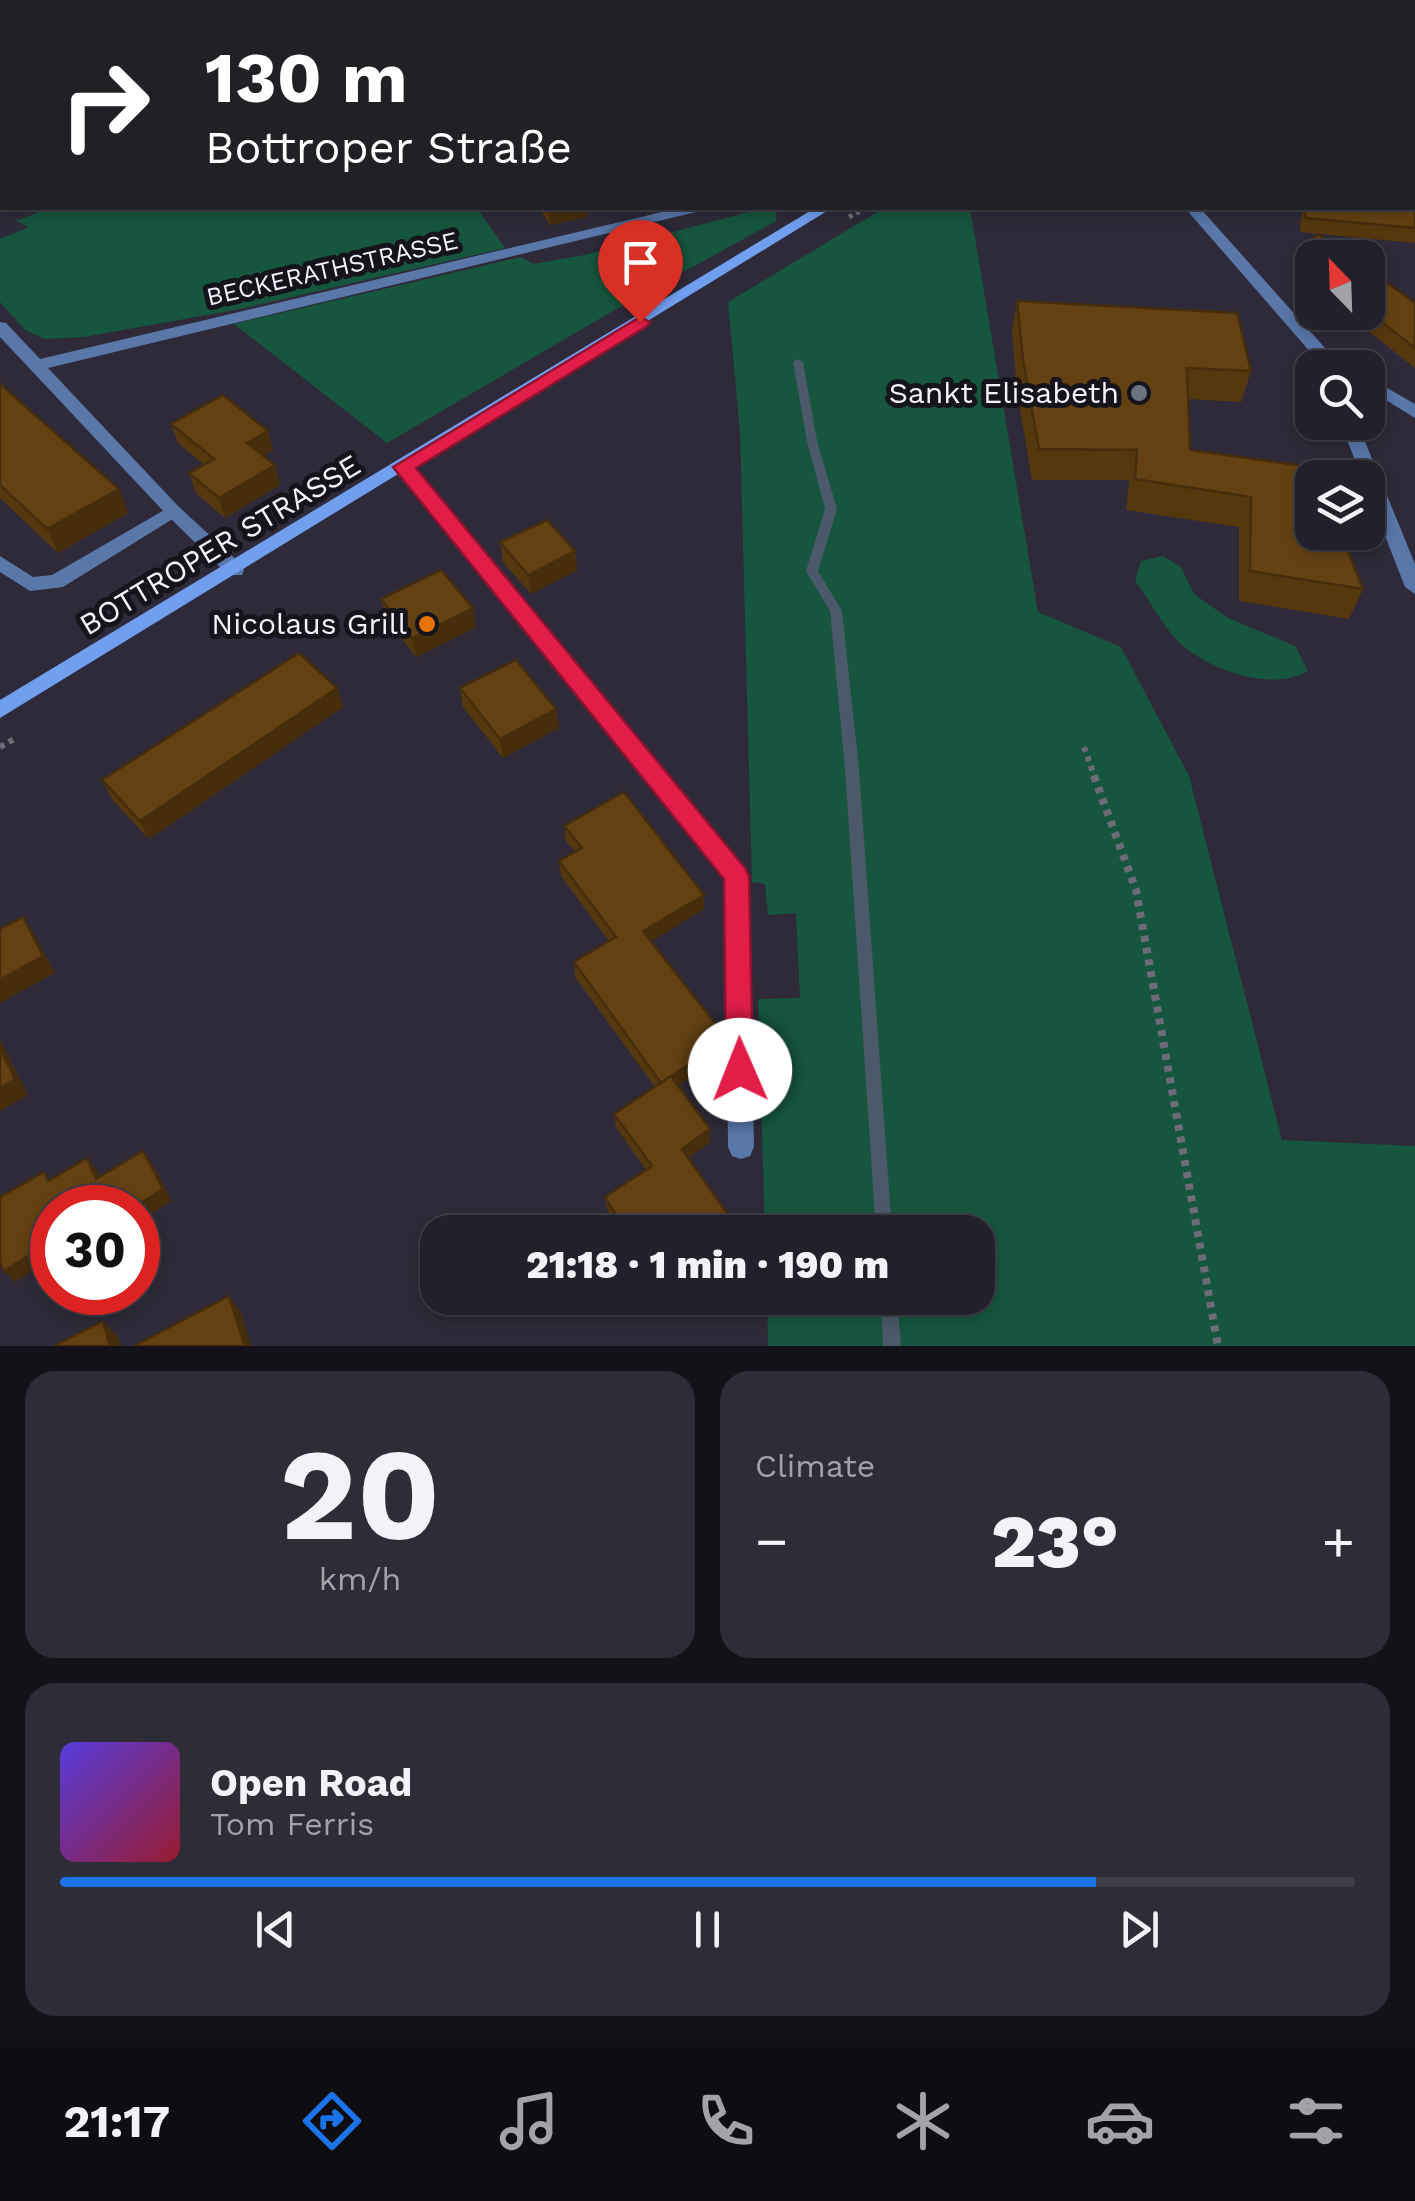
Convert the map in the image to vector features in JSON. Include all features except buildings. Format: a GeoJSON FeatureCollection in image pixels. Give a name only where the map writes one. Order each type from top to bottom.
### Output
{"type":"FeatureCollection","features":[{"type":"Feature","properties":{"kind":"main road","name":"BOTTROPER STRASSE"},"geometry":{"type":"LineString","coordinates":[[0,710],[822,210]]}},
{"type":"Feature","properties":{"kind":"street","name":"BECKERATHSTRASSE"},"geometry":{"type":"LineString","coordinates":[[38,365],[688,210]]}},
{"type":"Feature","properties":{"kind":"street"},"geometry":{"type":"LineString","coordinates":[[1194,210],[1243,260],[1315,350]]}},
{"type":"Feature","properties":{"kind":"street"},"geometry":{"type":"LineString","coordinates":[[0,327],[173,511],[235,570]]}},
{"type":"Feature","properties":{"kind":"street"},"geometry":{"type":"LineString","coordinates":[[1385,393],[1415,412]]}},
{"type":"Feature","properties":{"kind":"street"},"geometry":{"type":"LineString","coordinates":[[1355,440],[1415,587]]}},
{"type":"Feature","properties":{"kind":"street"},"geometry":{"type":"LineString","coordinates":[[404,467],[736,876],[740,1147]]}},
{"type":"Feature","properties":{"kind":"street"},"geometry":{"type":"LineString","coordinates":[[0,562],[30,584],[56,582],[173,511]]}},
{"type":"Feature","properties":{"kind":"path"},"geometry":{"type":"LineString","coordinates":[[1084,747],[1136,890],[1218,1346]]}},
{"type":"Feature","properties":{"kind":"green space"},"geometry":{"type":"Polygon","coordinates":[[[44,210],[478,210],[505,248],[235,310],[84,337],[44,339],[25,330],[0,302],[0,239],[29,227],[16,221],[44,210]]]}},
{"type":"Feature","properties":{"kind":"green space"},"geometry":{"type":"Polygon","coordinates":[[[756,210],[777,210],[776,221],[387,443],[234,324],[521,257],[533,264],[584,255],[756,210]]]}},
{"type":"Feature","properties":{"kind":"green space"},"geometry":{"type":"Polygon","coordinates":[[[881,210],[970,210],[1038,612],[1121,647],[1189,776],[1282,1140],[1415,1146],[1415,1346],[768,1346],[767,1315],[995,1315],[995,1215],[764,1215],[758,999],[800,998],[796,913],[768,915],[765,884],[752,882],[740,432],[728,302],[881,210]]]}},
{"type":"Feature","properties":{"kind":"green space"},"geometry":{"type":"Polygon","coordinates":[[[1163,556],[1181,567],[1194,594],[1228,618],[1295,646],[1308,671],[1278,679],[1243,676],[1209,663],[1182,645],[1135,581],[1141,561],[1163,556]]]}},
{"type":"Feature","properties":{"kind":"waterway"},"geometry":{"type":"LineString","coordinates":[[798,362],[812,441],[831,509],[812,571],[836,611],[852,769],[883,1215]]}},
{"type":"Feature","properties":{"kind":"waterway"},"geometry":{"type":"LineString","coordinates":[[890,1315],[892,1346]]}},
{"type":"Feature","properties":{"kind":"place","name":"Sankt Elisabeth"},"geometry":{"type":"Point","coordinates":[1139,393]}},
{"type":"Feature","properties":{"kind":"place","name":"Nicolaus Grill"},"geometry":{"type":"Point","coordinates":[427,624]}},
{"type":"Feature","properties":{"kind":"route"},"geometry":{"type":"LineString","coordinates":[[640,322],[404,467],[736,876],[740,1070]]}}]}
